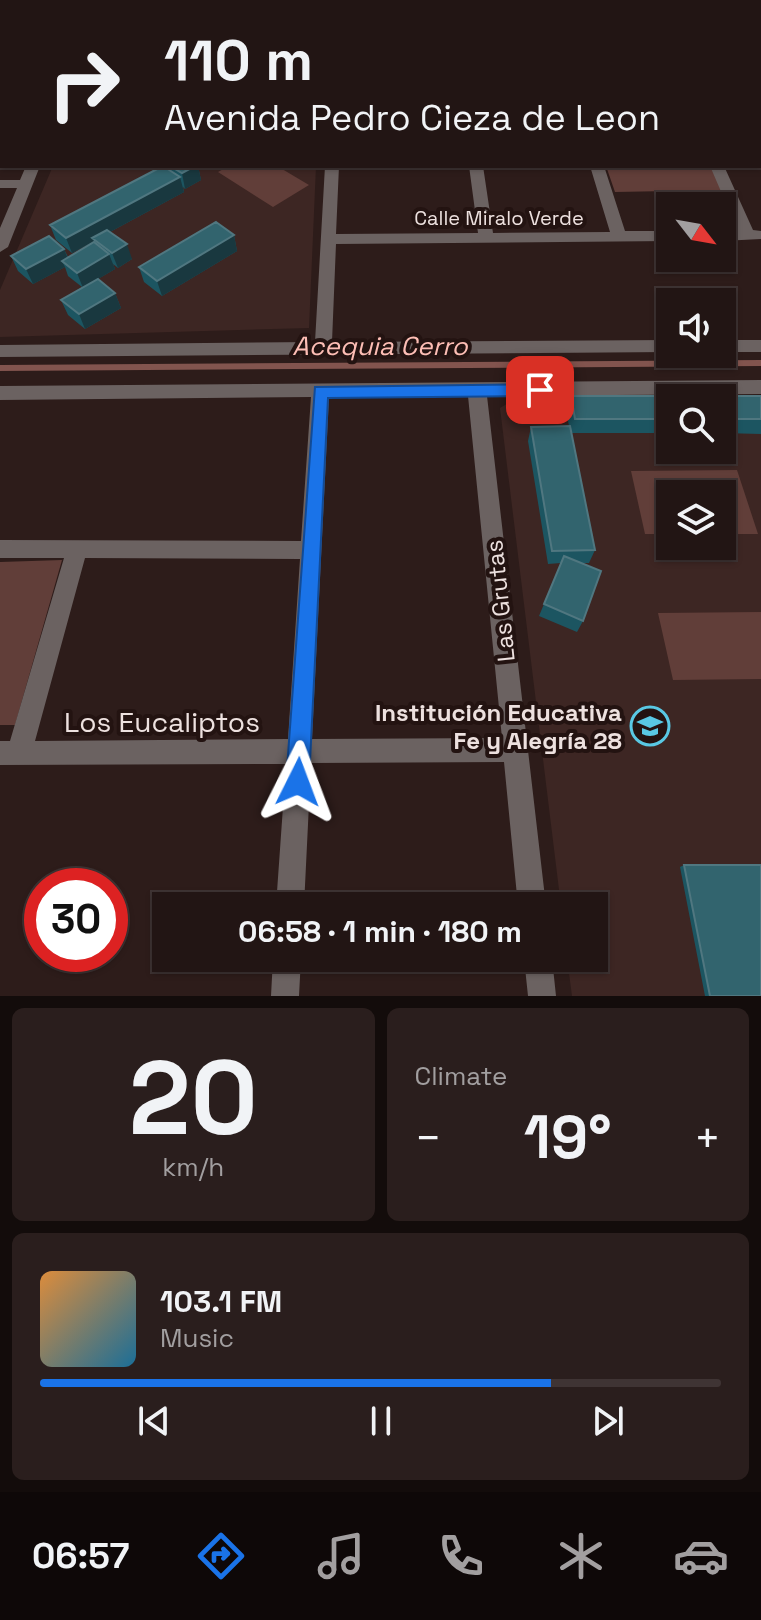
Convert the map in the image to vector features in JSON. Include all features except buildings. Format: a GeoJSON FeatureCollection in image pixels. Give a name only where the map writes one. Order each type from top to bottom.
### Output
{"type":"FeatureCollection","features":[{"type":"Feature","properties":{"kind":"street"},"geometry":{"type":"LineString","coordinates":[[1,240],[32,168]]}},
{"type":"Feature","properties":{"kind":"street"},"geometry":{"type":"LineString","coordinates":[[323,347],[332,168]]}},
{"type":"Feature","properties":{"kind":"street"},"geometry":{"type":"LineString","coordinates":[[476,168],[486,238]]}},
{"type":"Feature","properties":{"kind":"street"},"geometry":{"type":"LineString","coordinates":[[598,168],[619,237]]}},
{"type":"Feature","properties":{"kind":"street"},"geometry":{"type":"LineString","coordinates":[[718,168],[755,236]]}},
{"type":"Feature","properties":{"kind":"street"},"geometry":{"type":"LineString","coordinates":[[0,184],[25,184]]}},
{"type":"Feature","properties":{"kind":"street","name":"Calle Miralo Verde"},"geometry":{"type":"LineString","coordinates":[[328,239],[656,236]]}},
{"type":"Feature","properties":{"kind":"street"},"geometry":{"type":"LineString","coordinates":[[0,351],[656,346]]}},
{"type":"Feature","properties":{"kind":"street"},"geometry":{"type":"LineString","coordinates":[[736,346],[761,346]]}},
{"type":"Feature","properties":{"kind":"street"},"geometry":{"type":"LineString","coordinates":[[0,393],[761,387]]}},
{"type":"Feature","properties":{"kind":"street","name":"Las Grutas"},"geometry":{"type":"LineString","coordinates":[[477,391],[531,892]]}},
{"type":"Feature","properties":{"kind":"street"},"geometry":{"type":"LineString","coordinates":[[291,892],[320,392]]}},
{"type":"Feature","properties":{"kind":"street"},"geometry":{"type":"LineString","coordinates":[[0,549],[311,550]]}},
{"type":"Feature","properties":{"kind":"street"},"geometry":{"type":"LineString","coordinates":[[10,753],[77,549]]}},
{"type":"Feature","properties":{"kind":"street","name":"Los Eucaliptos"},"geometry":{"type":"LineString","coordinates":[[10,753],[516,750]]}},
{"type":"Feature","properties":{"kind":"street"},"geometry":{"type":"LineString","coordinates":[[285,996],[286,972]]}},
{"type":"Feature","properties":{"kind":"street"},"geometry":{"type":"LineString","coordinates":[[539,972],[542,996]]}},
{"type":"Feature","properties":{"kind":"shaded area"},"geometry":{"type":"Polygon","coordinates":[[[52,168],[316,168],[309,328],[0,337],[0,290],[52,168]]]}},
{"type":"Feature","properties":{"kind":"shaded area"},"geometry":{"type":"Polygon","coordinates":[[[225,168],[280,168],[309,185],[273,207],[218,172],[225,168]]]}},
{"type":"Feature","properties":{"kind":"shaded area"},"geometry":{"type":"Polygon","coordinates":[[[607,168],[713,168],[723,190],[615,192],[607,168]]]}},
{"type":"Feature","properties":{"kind":"shaded area","name":"Institución Educativa Fe y Alegría 28"},"geometry":{"type":"Polygon","coordinates":[[[761,400],[761,996],[572,996],[569,972],[608,972],[608,892],[559,892],[500,408],[510,402],[656,401],[656,464],[736,464],[736,401],[761,400]]]}},
{"type":"Feature","properties":{"kind":"shaded area"},"geometry":{"type":"Polygon","coordinates":[[[737,470],[758,534],[736,534],[736,480],[656,480],[656,534],[645,534],[631,471],[737,470]]]}},
{"type":"Feature","properties":{"kind":"shaded area"},"geometry":{"type":"Polygon","coordinates":[[[62,560],[15,725],[0,725],[0,562],[62,560]]]}},
{"type":"Feature","properties":{"kind":"shaded area"},"geometry":{"type":"Polygon","coordinates":[[[761,612],[761,679],[673,680],[658,613],[761,612]]]}},
{"type":"Feature","properties":{"kind":"waterway","name":"Acequia Cerro"},"geometry":{"type":"LineString","coordinates":[[0,368],[761,363]]}},
{"type":"Feature","properties":{"kind":"place","name":"Institución Educativa Fe y Alegría 28"},"geometry":{"type":"Point","coordinates":[650,726]}},
{"type":"Feature","properties":{"kind":"route"},"geometry":{"type":"LineString","coordinates":[[298,782],[320,392],[540,390]]}}]}
